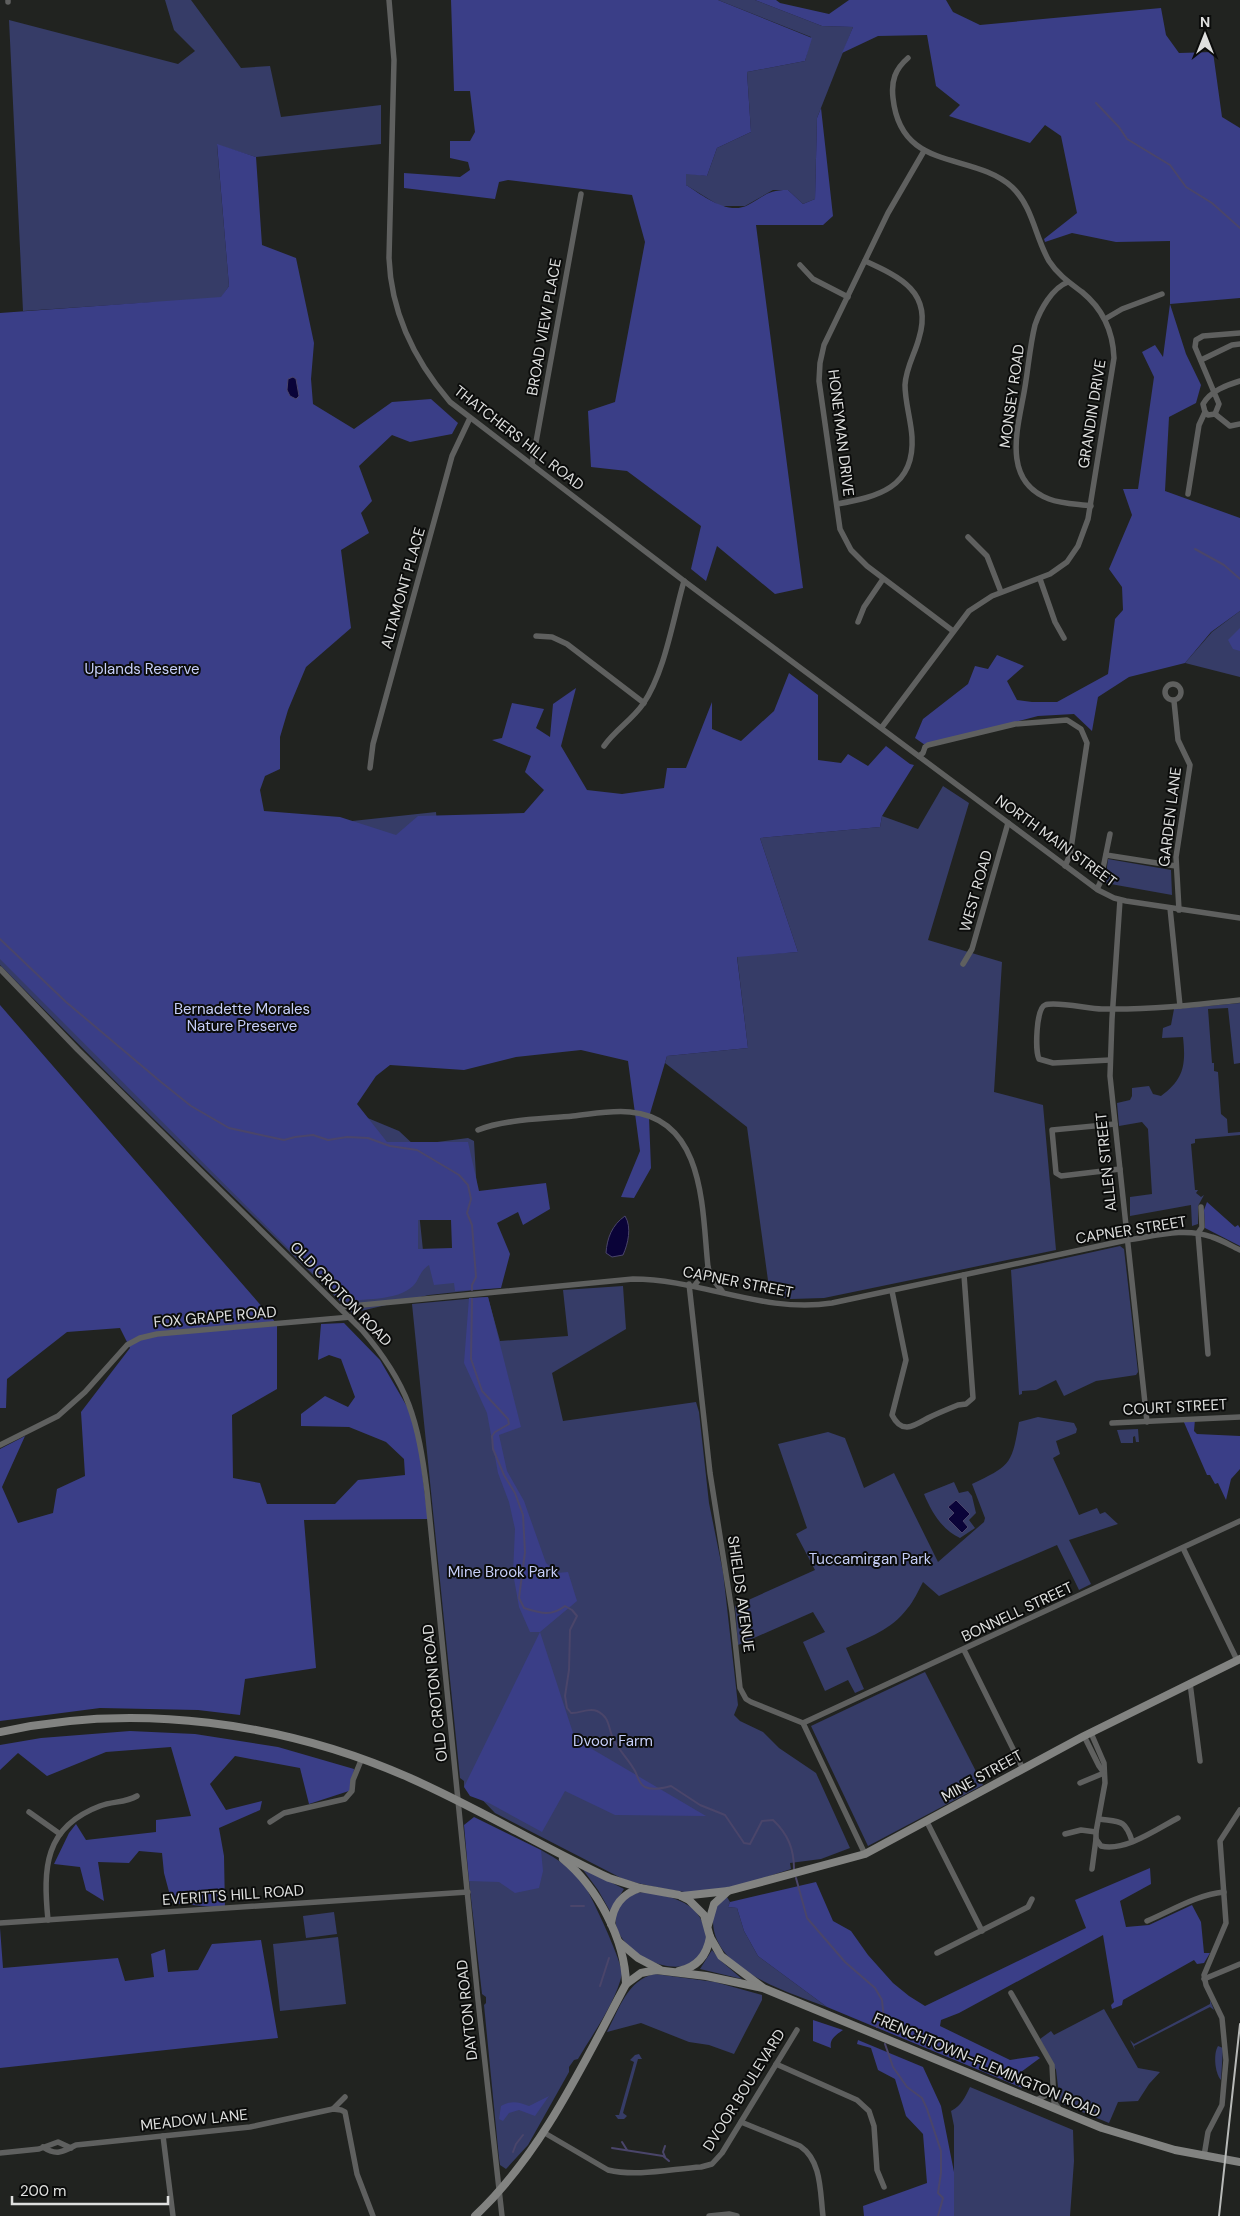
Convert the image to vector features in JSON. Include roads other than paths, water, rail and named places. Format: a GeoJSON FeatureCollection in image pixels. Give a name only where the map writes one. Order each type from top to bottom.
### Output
{"type":"FeatureCollection","features":[{"type":"Feature","properties":{"kind":"main road","name":"MINE STREET"},"geometry":{"type":"LineString","coordinates":[[682,1896],[728,1892],[865,1854],[1087,1735],[1238,1659]]}},
{"type":"Feature","properties":{"kind":"main road"},"geometry":{"type":"LineString","coordinates":[[0,1732],[85,1720],[131,1719],[194,1722],[265,1732],[316,1744],[362,1758],[409,1777],[609,1878],[640,1888],[682,1896],[700,1909],[708,1926],[710,1937],[707,1950],[698,1962],[685,1970],[677,1972],[644,1972],[626,1984],[532,2150],[500,2190],[474,2216]]}},
{"type":"Feature","properties":{"kind":"main road"},"geometry":{"type":"LineString","coordinates":[[552,1849],[580,1873],[592,1888],[611,1926],[625,1962],[626,1984]]}},
{"type":"Feature","properties":{"kind":"main road"},"geometry":{"type":"LineString","coordinates":[[611,1926],[618,1902],[631,1891],[640,1888]]}},
{"type":"Feature","properties":{"kind":"main road"},"geometry":{"type":"LineString","coordinates":[[708,1926],[714,1904],[728,1892]]}},
{"type":"Feature","properties":{"kind":"main road","name":"FRENCHTOWN-FLEMINGTON ROAD"},"geometry":{"type":"LineString","coordinates":[[710,1937],[721,1956],[764,1988]]}},
{"type":"Feature","properties":{"kind":"main road"},"geometry":{"type":"LineString","coordinates":[[617,1941],[638,1958],[665,1971]]}},
{"type":"Feature","properties":{"kind":"main road","name":"FRENCHTOWN-FLEMINGTON ROAD"},"geometry":{"type":"LineString","coordinates":[[677,1972],[713,1977],[764,1988],[1061,2112],[1142,2141],[1204,2156],[1240,2162]]}},
{"type":"Feature","properties":{"kind":"street","name":"THATCHERS HILL ROAD"},"geometry":{"type":"LineString","coordinates":[[389,0],[394,60],[389,258],[391,285],[402,324],[426,372],[450,402],[470,418],[684,582],[882,727]]}},
{"type":"Feature","properties":{"kind":"street","name":"GRANDIN DRIVE"},"geometry":{"type":"LineString","coordinates":[[882,727],[969,611],[1001,592],[1040,579],[1059,568],[1073,555],[1086,529],[1091,506],[1114,358],[1112,338],[1105,319],[1089,298],[1068,282],[1050,262],[1028,209],[1010,186],[988,173],[942,159],[924,151],[905,132],[894,105],[894,76],[902,63],[908,58]]}},
{"type":"Feature","properties":{"kind":"street","name":"HONEYMAN DRIVE"},"geometry":{"type":"LineString","coordinates":[[924,151],[899,192],[824,345],[819,372],[840,529],[847,544],[862,562],[953,630]]}},
{"type":"Feature","properties":{"kind":"street","name":"BROAD VIEW PLACE"},"geometry":{"type":"LineString","coordinates":[[532,464],[581,194]]}},
{"type":"Feature","properties":{"kind":"street"},"geometry":{"type":"LineString","coordinates":[[837,504],[866,499],[883,493],[902,476],[911,454],[912,438],[905,386],[909,362],[921,332],[921,312],[916,295],[904,280],[865,261]]}},
{"type":"Feature","properties":{"kind":"street"},"geometry":{"type":"LineString","coordinates":[[800,265],[813,279],[848,297]]}},
{"type":"Feature","properties":{"kind":"street","name":"MONSEY ROAD"},"geometry":{"type":"LineString","coordinates":[[1068,282],[1056,291],[1042,309],[1035,326],[1017,433],[1016,458],[1025,479],[1041,495],[1056,501],[1091,506]]}},
{"type":"Feature","properties":{"kind":"street"},"geometry":{"type":"LineString","coordinates":[[1105,319],[1135,303],[1162,294]]}},
{"type":"Feature","properties":{"kind":"street"},"geometry":{"type":"LineString","coordinates":[[1215,414],[1219,404],[1195,347],[1196,340],[1199,337],[1240,333]]}},
{"type":"Feature","properties":{"kind":"street"},"geometry":{"type":"LineString","coordinates":[[1201,360],[1232,345],[1240,344]]}},
{"type":"Feature","properties":{"kind":"street"},"geometry":{"type":"LineString","coordinates":[[1188,494],[1200,425],[1205,412],[1203,404],[1208,396],[1240,381]]}},
{"type":"Feature","properties":{"kind":"street"},"geometry":{"type":"LineString","coordinates":[[1205,412],[1208,415],[1215,414],[1230,426],[1240,424]]}},
{"type":"Feature","properties":{"kind":"street","name":"ALTAMONT PLACE"},"geometry":{"type":"LineString","coordinates":[[370,768],[372,744],[452,456],[470,418]]}},
{"type":"Feature","properties":{"kind":"street"},"geometry":{"type":"LineString","coordinates":[[968,537],[987,556],[1001,592]]}},
{"type":"Feature","properties":{"kind":"street"},"geometry":{"type":"LineString","coordinates":[[858,622],[864,607],[883,579]]}},
{"type":"Feature","properties":{"kind":"street"},"geometry":{"type":"LineString","coordinates":[[1040,579],[1055,622],[1064,638]]}},
{"type":"Feature","properties":{"kind":"street"},"geometry":{"type":"LineString","coordinates":[[604,746],[612,735],[635,715],[658,676],[684,582]]}},
{"type":"Feature","properties":{"kind":"street"},"geometry":{"type":"LineString","coordinates":[[536,636],[552,637],[566,644],[644,702]]}},
{"type":"Feature","properties":{"kind":"street","name":"GARDEN LANE"},"geometry":{"type":"LineString","coordinates":[[1174,701],[1178,740],[1190,765],[1176,866],[1178,910]]}},
{"type":"Feature","properties":{"kind":"street"},"geometry":{"type":"LineString","coordinates":[[919,756],[923,753],[925,747],[928,746],[1015,724],[1067,720],[1081,729],[1087,743],[1070,855],[1064,866]]}},
{"type":"Feature","properties":{"kind":"street","name":"NORTH MAIN STREET"},"geometry":{"type":"LineString","coordinates":[[882,727],[1064,866],[1097,888],[1120,900],[1240,918]]}},
{"type":"Feature","properties":{"kind":"street","name":"WEST ROAD"},"geometry":{"type":"LineString","coordinates":[[963,964],[969,956],[974,942],[1008,823]]}},
{"type":"Feature","properties":{"kind":"street"},"geometry":{"type":"LineString","coordinates":[[1097,888],[1100,883],[1110,834]]}},
{"type":"Feature","properties":{"kind":"street"},"geometry":{"type":"LineString","coordinates":[[1106,855],[1176,866]]}},
{"type":"Feature","properties":{"kind":"street","name":"ALLEN STREET"},"geometry":{"type":"LineString","coordinates":[[1120,900],[1110,1060],[1115,1124],[1147,1422]]}},
{"type":"Feature","properties":{"kind":"street"},"geometry":{"type":"LineString","coordinates":[[1170,908],[1180,1006]]}},
{"type":"Feature","properties":{"kind":"street","name":"OLD CROTON ROAD"},"geometry":{"type":"LineString","coordinates":[[0,969],[78,1050],[351,1317],[383,1354],[392,1368],[406,1396],[419,1434],[427,1491],[459,1802]]}},
{"type":"Feature","properties":{"kind":"street"},"geometry":{"type":"LineString","coordinates":[[1110,1060],[1053,1063],[1042,1061],[1037,1056],[1038,1016],[1041,1008],[1048,1004],[1113,1009],[1180,1006],[1240,1000]]}},
{"type":"Feature","properties":{"kind":"street"},"geometry":{"type":"LineString","coordinates":[[478,1130],[499,1124],[612,1112],[637,1113],[659,1121],[681,1141],[694,1164],[699,1186],[708,1267],[711,1277],[722,1291]]}},
{"type":"Feature","properties":{"kind":"street"},"geometry":{"type":"LineString","coordinates":[[1115,1124],[1052,1130],[1056,1173],[1061,1176],[1120,1169]]}},
{"type":"Feature","properties":{"kind":"street"},"geometry":{"type":"LineString","coordinates":[[1201,1207],[1202,1227],[1198,1233],[1208,1354]]}},
{"type":"Feature","properties":{"kind":"street","name":"CAPNER STREET"},"geometry":{"type":"LineString","coordinates":[[341,1307],[633,1279],[662,1280],[796,1306],[826,1304],[1127,1240],[1181,1232],[1198,1233],[1215,1238],[1240,1250]]}},
{"type":"Feature","properties":{"kind":"street"},"geometry":{"type":"LineString","coordinates":[[692,1285],[708,1267]]}},
{"type":"Feature","properties":{"kind":"street"},"geometry":{"type":"LineString","coordinates":[[892,1291],[906,1360],[892,1416],[896,1423],[905,1428],[915,1426],[958,1405],[966,1404],[973,1398],[964,1275]]}},
{"type":"Feature","properties":{"kind":"street","name":"SHIELDS AVENUE"},"geometry":{"type":"LineString","coordinates":[[692,1285],[710,1473],[732,1612],[740,1688],[746,1699],[751,1702],[803,1724]]}},
{"type":"Feature","properties":{"kind":"street","name":"FOX GRAPE ROAD"},"geometry":{"type":"LineString","coordinates":[[0,1445],[42,1426],[66,1410],[94,1383],[122,1350],[140,1338],[157,1334],[351,1317]]}},
{"type":"Feature","properties":{"kind":"street","name":"COURT STREET"},"geometry":{"type":"LineString","coordinates":[[1112,1423],[1240,1416]]}},
{"type":"Feature","properties":{"kind":"street","name":"BONNELL STREET"},"geometry":{"type":"LineString","coordinates":[[803,1724],[1240,1521]]}},
{"type":"Feature","properties":{"kind":"street"},"geometry":{"type":"LineString","coordinates":[[1183,1548],[1238,1659]]}},
{"type":"Feature","properties":{"kind":"street"},"geometry":{"type":"LineString","coordinates":[[964,1650],[1023,1769]]}},
{"type":"Feature","properties":{"kind":"street"},"geometry":{"type":"LineString","coordinates":[[1190,1683],[1200,1761]]}},
{"type":"Feature","properties":{"kind":"street"},"geometry":{"type":"LineString","coordinates":[[803,1724],[865,1854]]}},
{"type":"Feature","properties":{"kind":"street"},"geometry":{"type":"LineString","coordinates":[[1087,1735],[1104,1763],[1105,1789],[1096,1832],[1092,1869]]}},
{"type":"Feature","properties":{"kind":"street"},"geometry":{"type":"LineString","coordinates":[[270,1822],[284,1813],[345,1799],[352,1790],[353,1780],[362,1758]]}},
{"type":"Feature","properties":{"kind":"street"},"geometry":{"type":"LineString","coordinates":[[1080,1783],[1104,1773]]}},
{"type":"Feature","properties":{"kind":"street"},"geometry":{"type":"LineString","coordinates":[[48,1920],[45,1886],[47,1861],[53,1845],[60,1834],[69,1824],[91,1810],[107,1804],[126,1802],[137,1796]]}},
{"type":"Feature","properties":{"kind":"street","name":"DAYTON ROAD"},"geometry":{"type":"LineString","coordinates":[[459,1802],[502,2216]]}},
{"type":"Feature","properties":{"kind":"street"},"geometry":{"type":"LineString","coordinates":[[1204,2156],[1208,2132],[1222,2105],[1226,2060],[1221,2014],[1204,1979],[1205,1971],[1226,1923],[1220,1841],[1240,1810]]}},
{"type":"Feature","properties":{"kind":"street"},"geometry":{"type":"LineString","coordinates":[[29,1812],[60,1834]]}},
{"type":"Feature","properties":{"kind":"street"},"geometry":{"type":"LineString","coordinates":[[1096,1839],[1101,1846],[1119,1847],[1178,1818]]}},
{"type":"Feature","properties":{"kind":"street"},"geometry":{"type":"LineString","coordinates":[[1099,1819],[1121,1823],[1126,1826],[1132,1841]]}},
{"type":"Feature","properties":{"kind":"street"},"geometry":{"type":"LineString","coordinates":[[927,1822],[982,1931]]}},
{"type":"Feature","properties":{"kind":"street"},"geometry":{"type":"LineString","coordinates":[[1065,1834],[1080,1830],[1096,1832]]}},
{"type":"Feature","properties":{"kind":"street","name":"EVERITTS HILL ROAD"},"geometry":{"type":"LineString","coordinates":[[0,1923],[468,1892]]}},
{"type":"Feature","properties":{"kind":"street"},"geometry":{"type":"LineString","coordinates":[[1147,1921],[1176,1909],[1199,1896],[1224,1892]]}},
{"type":"Feature","properties":{"kind":"street"},"geometry":{"type":"LineString","coordinates":[[937,1953],[1028,1907],[1032,1899]]}},
{"type":"Feature","properties":{"kind":"street"},"geometry":{"type":"LineString","coordinates":[[1204,1979],[1240,1964]]}},
{"type":"Feature","properties":{"kind":"street"},"geometry":{"type":"LineString","coordinates":[[1012,1992],[1052,2065],[1054,2102],[1061,2112]]}},
{"type":"Feature","properties":{"kind":"street","name":"DVOOR BOULEVARD"},"geometry":{"type":"LineString","coordinates":[[543,2132],[608,2170],[629,2173],[701,2167],[712,2164],[722,2153],[797,2030]]}},
{"type":"Feature","properties":{"kind":"street"},"geometry":{"type":"LineString","coordinates":[[776,2064],[857,2100],[869,2111],[874,2126],[877,2170],[884,2187]]}},
{"type":"Feature","properties":{"kind":"street"},"geometry":{"type":"LineString","coordinates":[[1034,2100],[1053,2092]]}},
{"type":"Feature","properties":{"kind":"street"},"geometry":{"type":"LineString","coordinates":[[333,2109],[345,2097]]}},
{"type":"Feature","properties":{"kind":"street"},"geometry":{"type":"LineString","coordinates":[[333,2109],[345,2112],[357,2174],[373,2216]]}},
{"type":"Feature","properties":{"kind":"street","name":"MEADOW LANE"},"geometry":{"type":"LineString","coordinates":[[43,2147],[55,2153],[76,2145],[250,2127],[333,2109]]}},
{"type":"Feature","properties":{"kind":"street"},"geometry":{"type":"LineString","coordinates":[[741,2122],[800,2146],[807,2151],[816,2166],[823,2216]]}},
{"type":"Feature","properties":{"kind":"street"},"geometry":{"type":"LineString","coordinates":[[162,2136],[173,2216]]}},
{"type":"Feature","properties":{"kind":"street","name":"MEADOW LANE"},"geometry":{"type":"LineString","coordinates":[[0,2153],[43,2147],[58,2142],[71,2148]]}},
{"type":"Feature","properties":{"kind":"street"},"geometry":{"type":"LineString","coordinates":[[709,2216],[729,2214],[737,2216]]}},
{"type":"Feature","properties":{"kind":"waterway"},"geometry":{"type":"LineString","coordinates":[[1096,103],[1119,127],[1127,139],[1170,165],[1186,187],[1212,203],[1240,228]]}},
{"type":"Feature","properties":{"kind":"waterway"},"geometry":{"type":"LineString","coordinates":[[1195,549],[1224,565],[1240,579]]}},
{"type":"Feature","properties":{"kind":"waterway"},"geometry":{"type":"LineString","coordinates":[[0,939],[66,1002],[161,1082],[191,1106],[229,1128],[284,1140],[313,1135],[328,1140],[347,1137],[368,1138],[390,1146],[417,1150],[459,1175],[468,1185],[471,1199],[467,1213],[472,1225],[476,1277],[472,1290]]}},
{"type":"Feature","properties":{"kind":"waterway"},"geometry":{"type":"LineString","coordinates":[[472,1299],[471,1359],[482,1391],[508,1419],[509,1424],[495,1432],[492,1436],[493,1449],[504,1475],[515,1493],[523,1515],[525,1552],[519,1598],[524,1608],[530,1610],[550,1613],[565,1606],[577,1616],[570,1630],[569,1670],[565,1696],[567,1708],[571,1713],[590,1710],[601,1713],[607,1722],[614,1741],[632,1766],[643,1786],[655,1789],[671,1786],[700,1805],[725,1815],[744,1843],[750,1844],[762,1821],[773,1820],[783,1831],[789,1842],[793,1855],[794,1869]]}},
{"type":"Feature","properties":{"kind":"waterway"},"geometry":{"type":"LineString","coordinates":[[796,1878],[807,1918],[845,1962],[875,1988],[882,2000],[884,2020],[877,2027]]}},
{"type":"Feature","properties":{"kind":"waterway"},"geometry":{"type":"LineString","coordinates":[[571,1906],[584,1906]]}},
{"type":"Feature","properties":{"kind":"waterway"},"geometry":{"type":"LineString","coordinates":[[600,1986],[609,1958]]}},
{"type":"Feature","properties":{"kind":"waterway"},"geometry":{"type":"LineString","coordinates":[[885,2044],[893,2067],[907,2087],[922,2098],[941,2151],[941,2173],[938,2193],[943,2198],[938,2216]]}},
{"type":"Feature","properties":{"kind":"waterway"},"geometry":{"type":"LineString","coordinates":[[513,2152],[523,2135]]}},
{"type":"Feature","properties":{"kind":"waterway"},"geometry":{"type":"LineString","coordinates":[[622,2142],[627,2150]]}},
{"type":"Feature","properties":{"kind":"waterway"},"geometry":{"type":"LineString","coordinates":[[665,2146],[663,2152],[665,2157]]}},
{"type":"Feature","properties":{"kind":"waterway"},"geometry":{"type":"LineString","coordinates":[[612,2148],[663,2156],[669,2161]]}},
{"type":"Feature","properties":{"kind":"railway"},"geometry":{"type":"LineString","coordinates":[[1219,2216],[1240,2024]]}},
{"type":"Feature","properties":{"kind":"park label","name":"Uplands Reserve"},"geometry":{"type":"Point","coordinates":[142,669]}},
{"type":"Feature","properties":{"kind":"park label","name":"Bernadette Morales Nature Preserve"},"geometry":{"type":"Point","coordinates":[242,1018]}},
{"type":"Feature","properties":{"kind":"park label","name":"Tuccamirgan Park"},"geometry":{"type":"Point","coordinates":[870,1559]}},
{"type":"Feature","properties":{"kind":"park label","name":"Mine Brook Park"},"geometry":{"type":"Point","coordinates":[503,1572]}},
{"type":"Feature","properties":{"kind":"park label","name":"Dvoor Farm"},"geometry":{"type":"Point","coordinates":[613,1741]}}]}
